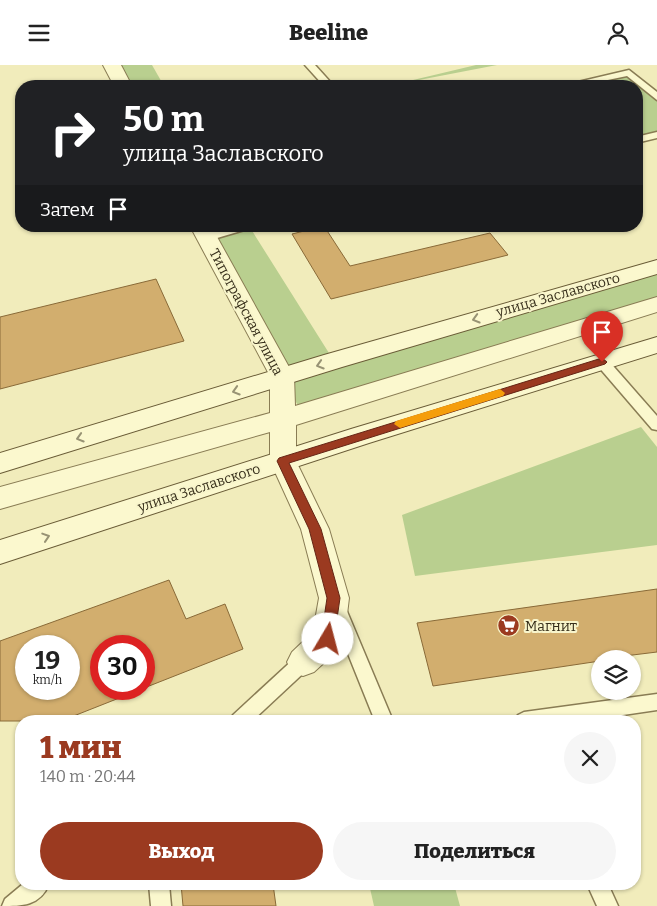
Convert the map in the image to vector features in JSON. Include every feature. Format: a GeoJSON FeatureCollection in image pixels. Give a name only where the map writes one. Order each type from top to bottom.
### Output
{"type":"FeatureCollection","features":[{"type":"Feature","properties":{"kind":"street"},"geometry":{"type":"LineString","coordinates":[[112,65],[121,80]]}},
{"type":"Feature","properties":{"kind":"street","name":"Типографская улица"},"geometry":{"type":"LineString","coordinates":[[204,232],[282,376],[283,461]]}},
{"type":"Feature","properties":{"kind":"street","name":"улица Заславского"},"geometry":{"type":"LineString","coordinates":[[0,463],[282,376],[657,267]]}},
{"type":"Feature","properties":{"kind":"street"},"geometry":{"type":"LineString","coordinates":[[0,498],[283,419],[657,304]]}},
{"type":"Feature","properties":{"kind":"street","name":"улица Заславского"},"geometry":{"type":"LineString","coordinates":[[0,552],[283,461],[657,345]]}},
{"type":"Feature","properties":{"kind":"street"},"geometry":{"type":"LineString","coordinates":[[283,461],[315,529],[334,598],[328,639],[303,662]]}},
{"type":"Feature","properties":{"kind":"lane"},"geometry":{"type":"LineString","coordinates":[[310,65],[323,80]]}},
{"type":"Feature","properties":{"kind":"lane"},"geometry":{"type":"LineString","coordinates":[[595,80],[628,73],[636,80]]}},
{"type":"Feature","properties":{"kind":"lane"},"geometry":{"type":"LineString","coordinates":[[643,85],[657,97]]}},
{"type":"Feature","properties":{"kind":"lane"},"geometry":{"type":"LineString","coordinates":[[643,138],[657,135]]}},
{"type":"Feature","properties":{"kind":"lane"},"geometry":{"type":"LineString","coordinates":[[602,362],[657,425]]}},
{"type":"Feature","properties":{"kind":"lane"},"geometry":{"type":"LineString","coordinates":[[334,598],[382,715]]}},
{"type":"Feature","properties":{"kind":"lane"},"geometry":{"type":"LineString","coordinates":[[246,715],[303,662]]}},
{"type":"Feature","properties":{"kind":"lane"},"geometry":{"type":"LineString","coordinates":[[566,715],[657,702]]}},
{"type":"Feature","properties":{"kind":"lane"},"geometry":{"type":"LineString","coordinates":[[12,906],[32,890]]}},
{"type":"Feature","properties":{"kind":"lane"},"geometry":{"type":"LineString","coordinates":[[160,890],[161,906]]}},
{"type":"Feature","properties":{"kind":"lane"},"geometry":{"type":"LineString","coordinates":[[600,890],[608,906]]}},
{"type":"Feature","properties":{"kind":"green space"},"geometry":{"type":"Polygon","coordinates":[[[112,65],[152,65],[161,80],[120,80],[112,65]]]}},
{"type":"Feature","properties":{"kind":"green space"},"geometry":{"type":"Polygon","coordinates":[[[476,65],[497,65],[419,80],[413,80],[476,65]]]}},
{"type":"Feature","properties":{"kind":"green space"},"geometry":{"type":"Polygon","coordinates":[[[629,73],[637,80],[595,80],[629,73]]]}},
{"type":"Feature","properties":{"kind":"green space"},"geometry":{"type":"Polygon","coordinates":[[[643,85],[657,97],[657,135],[643,138],[643,85]]]}},
{"type":"Feature","properties":{"kind":"green space"},"geometry":{"type":"Polygon","coordinates":[[[203,232],[253,232],[334,361],[657,267],[657,304],[302,413],[203,232]]]}},
{"type":"Feature","properties":{"kind":"green space"},"geometry":{"type":"Polygon","coordinates":[[[641,427],[657,447],[657,545],[415,576],[402,515],[641,427]]]}},
{"type":"Feature","properties":{"kind":"green space"},"geometry":{"type":"Polygon","coordinates":[[[370,890],[456,890],[460,906],[374,906],[370,890]]]}},
{"type":"Feature","properties":{"kind":"building"},"geometry":{"type":"Polygon","coordinates":[[[300,232],[328,232],[350,266],[490,233],[508,255],[331,299],[292,234],[300,232]]]}},
{"type":"Feature","properties":{"kind":"building"},"geometry":{"type":"Polygon","coordinates":[[[156,279],[184,341],[0,389],[0,317],[156,279]]]}},
{"type":"Feature","properties":{"kind":"building"},"geometry":{"type":"Polygon","coordinates":[[[169,580],[186,619],[225,604],[243,649],[155,684],[155,635],[90,635],[90,700],[114,700],[76,715],[15,715],[15,721],[0,721],[0,641],[15,636],[15,700],[80,700],[80,635],[17,635],[169,580]]]}},
{"type":"Feature","properties":{"kind":"building"},"geometry":{"type":"Polygon","coordinates":[[[657,589],[657,652],[641,654],[641,650],[591,650],[591,662],[433,686],[417,623],[657,589]]]}},
{"type":"Feature","properties":{"kind":"building"},"geometry":{"type":"Polygon","coordinates":[[[182,890],[274,890],[276,906],[183,906],[182,890]]]}},
{"type":"Feature","properties":{"kind":"slow traffic"},"geometry":{"type":"LineString","coordinates":[[400,424],[500,393]]}},
{"type":"Feature","properties":{"kind":"place","name":"Магнит"},"geometry":{"type":"Point","coordinates":[509,626]}},
{"type":"Feature","properties":{"kind":"route"},"geometry":{"type":"LineString","coordinates":[[328,639],[334,598],[315,529],[283,461],[602,362]]}}]}
